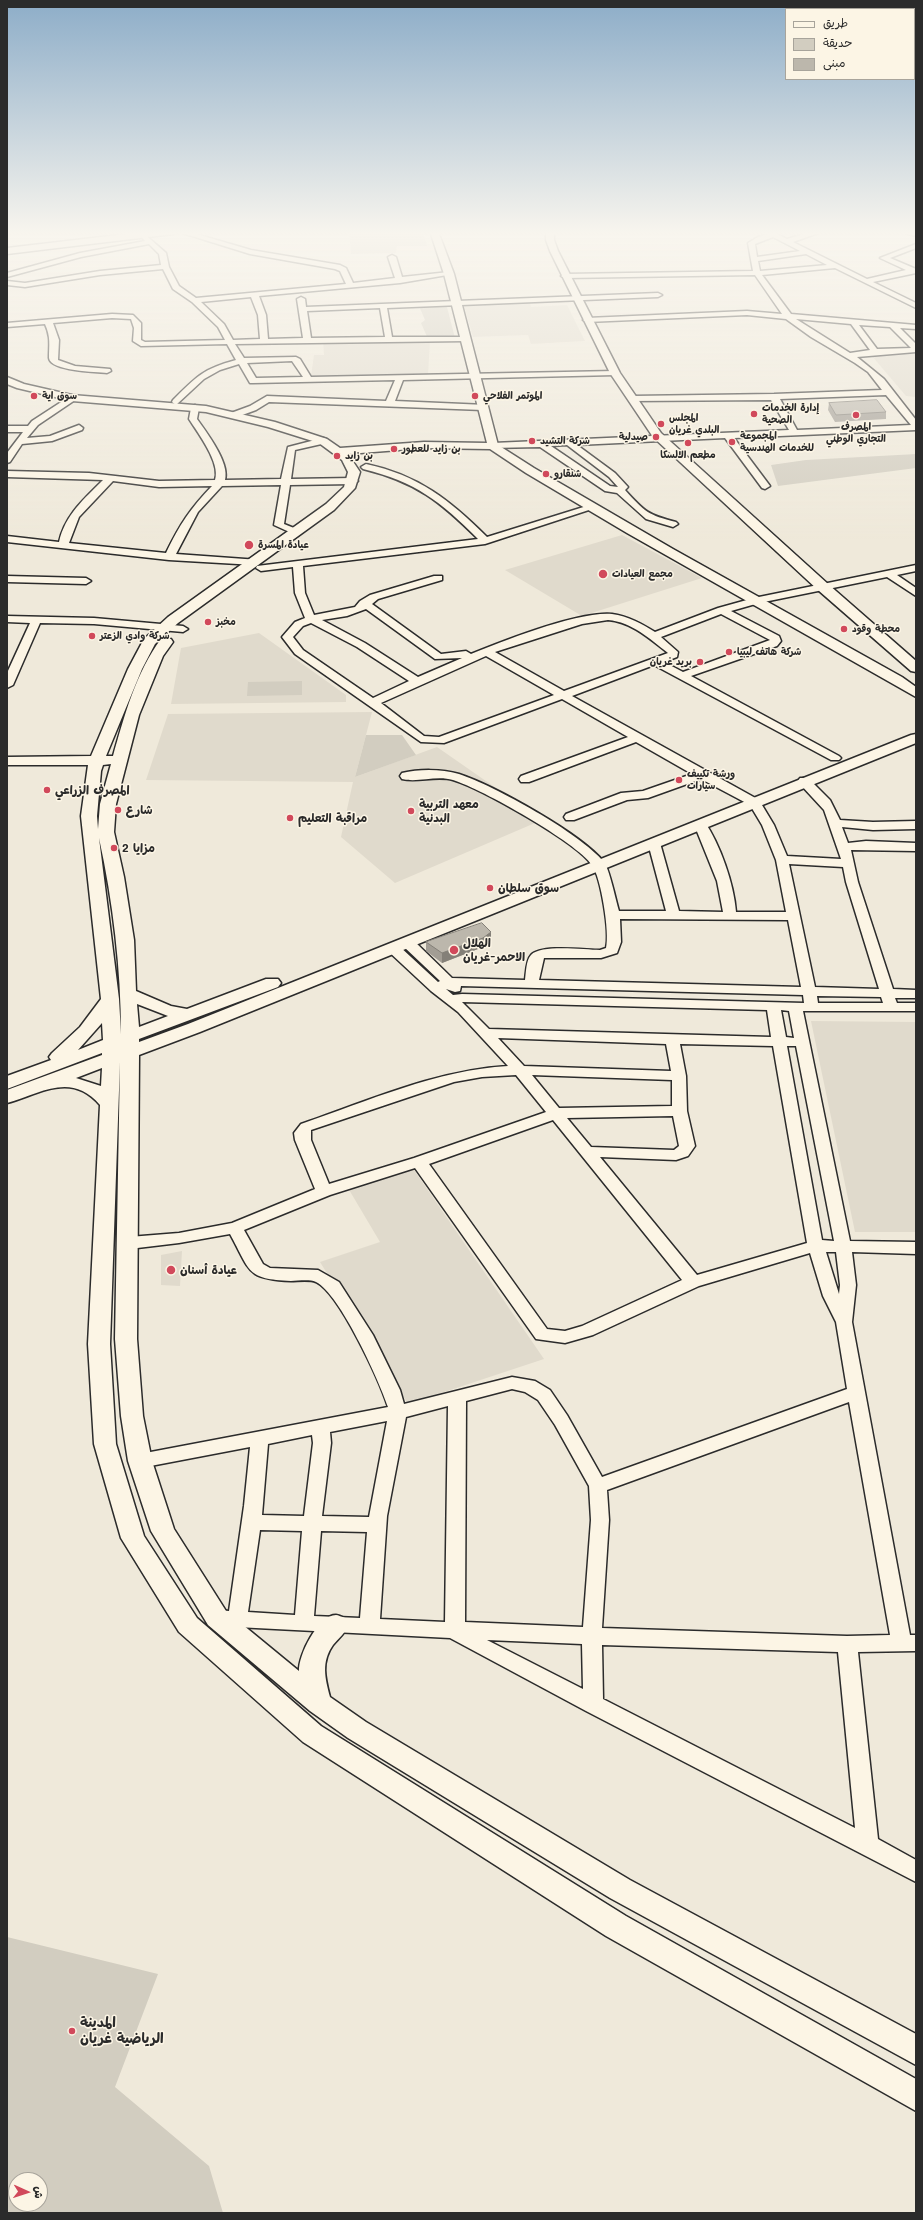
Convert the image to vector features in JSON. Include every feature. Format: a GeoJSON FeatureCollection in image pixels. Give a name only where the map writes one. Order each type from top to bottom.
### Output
{"type":"FeatureCollection","features":[{"type":"Feature","properties":{"kind":"main road"},"geometry":{"type":"LineString","coordinates":[[464,335],[476,376],[493,446]]}},
{"type":"Feature","properties":{"kind":"main road"},"geometry":{"type":"LineString","coordinates":[[595,335],[615,373],[659,437],[823,587],[916,668]]}},
{"type":"Feature","properties":{"kind":"main road"},"geometry":{"type":"LineString","coordinates":[[7,372],[37,384],[82,394],[176,402],[239,414],[341,448],[365,465]]}},
{"type":"Feature","properties":{"kind":"main road"},"geometry":{"type":"LineString","coordinates":[[7,380],[72,398],[195,408],[239,414]]}},
{"type":"Feature","properties":{"kind":"main road"},"geometry":{"type":"LineString","coordinates":[[459,445],[489,433]]}},
{"type":"Feature","properties":{"kind":"main road"},"geometry":{"type":"LineString","coordinates":[[341,448],[350,443],[391,447]]}},
{"type":"Feature","properties":{"kind":"main road"},"geometry":{"type":"LineString","coordinates":[[341,448],[459,445],[493,446],[519,464],[638,535],[758,600],[898,680],[916,693]]}},
{"type":"Feature","properties":{"kind":"main road"},"geometry":{"type":"LineString","coordinates":[[391,447],[372,454],[365,465],[366,476],[364,484],[357,495],[342,510],[258,565],[178,625],[149,642],[135,670],[95,766],[89,816],[91,844],[97,879],[110,999],[121,1048],[129,1244],[126,1339],[132,1416],[140,1461],[164,1531],[227,1618],[319,1703],[356,1730],[620,1889],[916,2050]]}},
{"type":"Feature","properties":{"kind":"main road"},"geometry":{"type":"LineString","coordinates":[[258,565],[296,532],[340,499],[353,481],[354,472],[352,465],[341,448]]}},
{"type":"Feature","properties":{"kind":"main road"},"geometry":{"type":"LineString","coordinates":[[178,625],[156,655],[132,715],[117,765],[108,804],[106,832],[116,877],[125,940],[128,994],[121,1048],[109,1104],[99,1344],[105,1444],[132,1538],[188,1625],[312,1734],[616,1926],[916,2096]]}},
{"type":"Feature","properties":{"kind":"main road"},"geometry":{"type":"LineString","coordinates":[[898,680],[916,676]]}},
{"type":"Feature","properties":{"kind":"main road"},"geometry":{"type":"LineString","coordinates":[[809,776],[835,758],[916,726]]}},
{"type":"Feature","properties":{"kind":"main road"},"geometry":{"type":"LineString","coordinates":[[121,1048],[191,1015],[595,860],[748,799],[916,738]]}},
{"type":"Feature","properties":{"kind":"main road"},"geometry":{"type":"LineString","coordinates":[[7,761],[95,766]]}},
{"type":"Feature","properties":{"kind":"main road"},"geometry":{"type":"LineString","coordinates":[[7,768],[117,765]]}},
{"type":"Feature","properties":{"kind":"main road"},"geometry":{"type":"LineString","coordinates":[[7,1097],[48,1075],[401,946],[595,860],[654,843],[700,824],[748,799]]}},
{"type":"Feature","properties":{"kind":"main road"},"geometry":{"type":"LineString","coordinates":[[97,879],[116,877]]}},
{"type":"Feature","properties":{"kind":"main road"},"geometry":{"type":"LineString","coordinates":[[128,994],[166,1010],[191,1015]]}},
{"type":"Feature","properties":{"kind":"main road"},"geometry":{"type":"LineString","coordinates":[[48,1075],[93,1026],[110,999]]}},
{"type":"Feature","properties":{"kind":"main road"},"geometry":{"type":"LineString","coordinates":[[7,1083],[48,1075],[90,1086],[101,1093],[109,1104]]}},
{"type":"Feature","properties":{"kind":"main road"},"geometry":{"type":"LineString","coordinates":[[319,1703],[311,1674],[311,1658],[320,1641],[336,1625]]}},
{"type":"Feature","properties":{"kind":"street"},"geometry":{"type":"LineString","coordinates":[[53,335],[56,347],[53,359],[55,362],[74,368],[107,371]]}},
{"type":"Feature","properties":{"kind":"street"},"geometry":{"type":"LineString","coordinates":[[138,335],[137,341],[144,344],[308,340],[465,339]]}},
{"type":"Feature","properties":{"kind":"street"},"geometry":{"type":"LineString","coordinates":[[226,335],[240,361],[267,399]]}},
{"type":"Feature","properties":{"kind":"street"},"geometry":{"type":"LineString","coordinates":[[264,335],[264,341]]}},
{"type":"Feature","properties":{"kind":"street"},"geometry":{"type":"LineString","coordinates":[[307,335],[308,340]]}},
{"type":"Feature","properties":{"kind":"street"},"geometry":{"type":"LineString","coordinates":[[388,335],[389,340]]}},
{"type":"Feature","properties":{"kind":"street"},"geometry":{"type":"LineString","coordinates":[[815,335],[871,372],[885,386],[888,392],[915,424]]}},
{"type":"Feature","properties":{"kind":"street"},"geometry":{"type":"LineString","coordinates":[[863,335],[875,352]]}},
{"type":"Feature","properties":{"kind":"street"},"geometry":{"type":"LineString","coordinates":[[902,335],[916,349]]}},
{"type":"Feature","properties":{"kind":"street"},"geometry":{"type":"LineString","coordinates":[[848,356],[875,352],[916,349]]}},
{"type":"Feature","properties":{"kind":"street"},"geometry":{"type":"LineString","coordinates":[[176,402],[209,372],[240,361],[293,359],[297,361],[308,379],[325,390],[388,405],[483,407]]}},
{"type":"Feature","properties":{"kind":"street"},"geometry":{"type":"LineString","coordinates":[[239,414],[259,405],[267,399],[400,377],[615,373]]}},
{"type":"Feature","properties":{"kind":"street"},"geometry":{"type":"LineString","coordinates":[[388,405],[400,377]]}},
{"type":"Feature","properties":{"kind":"street"},"geometry":{"type":"LineString","coordinates":[[253,381],[308,379]]}},
{"type":"Feature","properties":{"kind":"street"},"geometry":{"type":"LineString","coordinates":[[633,399],[774,397],[888,392]]}},
{"type":"Feature","properties":{"kind":"street"},"geometry":{"type":"LineString","coordinates":[[774,397],[793,431]]}},
{"type":"Feature","properties":{"kind":"street"},"geometry":{"type":"LineString","coordinates":[[7,460],[28,429],[72,398]]}},
{"type":"Feature","properties":{"kind":"street"},"geometry":{"type":"LineString","coordinates":[[168,556],[183,527],[194,510],[219,484],[221,470],[208,441],[193,419],[195,408]]}},
{"type":"Feature","properties":{"kind":"street"},"geometry":{"type":"LineString","coordinates":[[493,446],[915,424]]}},
{"type":"Feature","properties":{"kind":"street"},"geometry":{"type":"LineString","coordinates":[[19,442],[52,438],[79,428]]}},
{"type":"Feature","properties":{"kind":"street"},"geometry":{"type":"LineString","coordinates":[[7,429],[28,429]]}},
{"type":"Feature","properties":{"kind":"street"},"geometry":{"type":"LineString","coordinates":[[659,437],[728,436],[793,431]]}},
{"type":"Feature","properties":{"kind":"street"},"geometry":{"type":"LineString","coordinates":[[728,436],[765,486]]}},
{"type":"Feature","properties":{"kind":"street"},"geometry":{"type":"LineString","coordinates":[[569,443],[612,475],[623,487],[620,490]]}},
{"type":"Feature","properties":{"kind":"street"},"geometry":{"type":"LineString","coordinates":[[542,444],[608,489],[620,490],[641,512],[658,523],[673,524]]}},
{"type":"Feature","properties":{"kind":"street"},"geometry":{"type":"LineString","coordinates":[[296,532],[279,526],[291,449],[298,446],[341,448]]}},
{"type":"Feature","properties":{"kind":"street"},"geometry":{"type":"LineString","coordinates":[[365,465],[390,471],[432,493],[452,508],[486,541]]}},
{"type":"Feature","properties":{"kind":"street"},"geometry":{"type":"LineString","coordinates":[[7,474],[110,479],[159,484],[353,481]]}},
{"type":"Feature","properties":{"kind":"street"},"geometry":{"type":"LineString","coordinates":[[64,546],[69,524],[79,508],[110,479]]}},
{"type":"Feature","properties":{"kind":"street"},"geometry":{"type":"LineString","coordinates":[[7,539],[258,565],[298,564],[486,541],[592,507]]}},
{"type":"Feature","properties":{"kind":"street"},"geometry":{"type":"LineString","coordinates":[[298,564],[297,584],[302,607],[311,619],[361,646],[416,681]]}},
{"type":"Feature","properties":{"kind":"street"},"geometry":{"type":"LineString","coordinates":[[655,636],[722,610],[758,600],[916,568]]}},
{"type":"Feature","properties":{"kind":"street"},"geometry":{"type":"LineString","coordinates":[[889,574],[916,593]]}},
{"type":"Feature","properties":{"kind":"street"},"geometry":{"type":"LineString","coordinates":[[372,702],[416,681],[531,635],[608,617],[622,619],[655,636],[656,639],[673,652],[673,655],[440,741],[432,742],[421,739],[372,702],[299,652],[287,636],[300,624],[311,619],[343,614],[359,609],[364,603],[385,593],[438,578]]}},
{"type":"Feature","properties":{"kind":"street"},"geometry":{"type":"LineString","coordinates":[[7,579],[86,581]]}},
{"type":"Feature","properties":{"kind":"street"},"geometry":{"type":"LineString","coordinates":[[364,603],[439,657],[483,653],[639,737],[702,775],[748,799],[768,825],[782,860],[812,1007]]}},
{"type":"Feature","properties":{"kind":"street"},"geometry":{"type":"LineString","coordinates":[[684,675],[774,644],[776,641],[775,638],[722,610]]}},
{"type":"Feature","properties":{"kind":"street"},"geometry":{"type":"LineString","coordinates":[[7,619],[178,625]]}},
{"type":"Feature","properties":{"kind":"street"},"geometry":{"type":"LineString","coordinates":[[7,685],[36,620]]}},
{"type":"Feature","properties":{"kind":"street"},"geometry":{"type":"LineString","coordinates":[[655,661],[684,675],[835,758]]}},
{"type":"Feature","properties":{"kind":"street"},"geometry":{"type":"LineString","coordinates":[[525,779],[639,737]]}},
{"type":"Feature","properties":{"kind":"street"},"geometry":{"type":"LineString","coordinates":[[406,776],[430,774],[455,776],[496,795],[548,824],[572,840],[595,860],[613,915],[614,942],[612,950],[602,954],[552,953],[540,955],[536,958],[531,984]]}},
{"type":"Feature","properties":{"kind":"street"},"geometry":{"type":"LineString","coordinates":[[570,817],[626,796],[644,795],[702,775]]}},
{"type":"Feature","properties":{"kind":"street"},"geometry":{"type":"LineString","coordinates":[[809,776],[826,803],[835,823],[849,863],[852,882],[890,1001]]}},
{"type":"Feature","properties":{"kind":"street"},"geometry":{"type":"LineString","coordinates":[[835,823],[873,826],[916,824]]}},
{"type":"Feature","properties":{"kind":"street"},"geometry":{"type":"LineString","coordinates":[[700,824],[722,872],[730,896],[730,917]]}},
{"type":"Feature","properties":{"kind":"street"},"geometry":{"type":"LineString","coordinates":[[654,843],[674,916]]}},
{"type":"Feature","properties":{"kind":"street"},"geometry":{"type":"LineString","coordinates":[[843,848],[866,845],[916,847]]}},
{"type":"Feature","properties":{"kind":"street"},"geometry":{"type":"LineString","coordinates":[[782,860],[849,863]]}},
{"type":"Feature","properties":{"kind":"street"},"geometry":{"type":"LineString","coordinates":[[613,915],[730,917],[793,916]]}},
{"type":"Feature","properties":{"kind":"street"},"geometry":{"type":"LineString","coordinates":[[401,946],[450,982],[458,1002]]}},
{"type":"Feature","properties":{"kind":"street"},"geometry":{"type":"LineString","coordinates":[[401,946],[436,988],[458,1002],[520,1070],[557,1113],[693,1282]]}},
{"type":"Feature","properties":{"kind":"street"},"geometry":{"type":"LineString","coordinates":[[436,988],[450,982],[810,992],[890,1001],[916,1007]]}},
{"type":"Feature","properties":{"kind":"street"},"geometry":{"type":"LineString","coordinates":[[458,1002],[812,1007],[890,1001],[916,994]]}},
{"type":"Feature","properties":{"kind":"street"},"geometry":{"type":"LineString","coordinates":[[773,1006],[778,1041],[816,1246],[831,1296],[844,1322]]}},
{"type":"Feature","properties":{"kind":"street"},"geometry":{"type":"LineString","coordinates":[[259,1438],[258,1477],[253,1522],[227,1618],[304,1624],[592,1636],[847,1644],[909,1643],[856,1393],[844,1322],[848,1285],[843,1246],[795,1007]]}},
{"type":"Feature","properties":{"kind":"street"},"geometry":{"type":"LineString","coordinates":[[486,1033],[672,1040],[802,1042]]}},
{"type":"Feature","properties":{"kind":"street"},"geometry":{"type":"LineString","coordinates":[[588,1152],[676,1155],[683,1152],[686,1146],[679,1111],[679,1076],[672,1040]]}},
{"type":"Feature","properties":{"kind":"street"},"geometry":{"type":"LineString","coordinates":[[324,1191],[303,1140],[302,1133],[306,1127],[451,1078],[482,1072],[520,1070],[679,1076]]}},
{"type":"Feature","properties":{"kind":"street"},"geometry":{"type":"LineString","coordinates":[[129,1244],[179,1238],[235,1228],[324,1191],[419,1162],[557,1113],[679,1111]]}},
{"type":"Feature","properties":{"kind":"street"},"geometry":{"type":"LineString","coordinates":[[419,1162],[542,1335],[565,1337],[588,1331],[693,1282],[816,1246],[916,1248]]}},
{"type":"Feature","properties":{"kind":"street"},"geometry":{"type":"LineString","coordinates":[[235,1228],[257,1268],[266,1274],[318,1276],[333,1286],[364,1335],[390,1390],[398,1412],[378,1525],[369,1627]]}},
{"type":"Feature","properties":{"kind":"street"},"geometry":{"type":"LineString","coordinates":[[140,1461],[398,1412],[512,1383],[529,1386],[544,1395],[561,1420],[598,1486],[600,1520],[592,1636],[593,1705]]}},
{"type":"Feature","properties":{"kind":"street"},"geometry":{"type":"LineString","coordinates":[[598,1486],[856,1393]]}},
{"type":"Feature","properties":{"kind":"street"},"geometry":{"type":"LineString","coordinates":[[458,1397],[455,1630],[461,1636],[474,1643],[868,1845],[916,1872]]}},
{"type":"Feature","properties":{"kind":"street"},"geometry":{"type":"LineString","coordinates":[[304,1624],[312,1523],[322,1443],[320,1426]]}},
{"type":"Feature","properties":{"kind":"street"},"geometry":{"type":"LineString","coordinates":[[253,1522],[378,1525]]}},
{"type":"Feature","properties":{"kind":"street"},"geometry":{"type":"LineString","coordinates":[[847,1644],[868,1845]]}},
{"type":"Feature","properties":{"kind":"shaded area"},"geometry":{"type":"Polygon","coordinates":[[[472,335],[582,335],[585,341],[531,344],[528,335],[473,337],[472,335]]]}},
{"type":"Feature","properties":{"kind":"shaded area"},"geometry":{"type":"Polygon","coordinates":[[[323,341],[430,342],[428,375],[311,376],[314,355],[324,355],[323,341]]]}},
{"type":"Feature","properties":{"kind":"shaded area"},"geometry":{"type":"Polygon","coordinates":[[[916,353],[916,397],[906,396],[871,355],[916,353]]]}},
{"type":"Feature","properties":{"kind":"shaded area","name":"مجمع العيادات"},"geometry":{"type":"Polygon","coordinates":[[[622,535],[702,578],[582,616],[505,570],[622,535]]]}},
{"type":"Feature","properties":{"kind":"shaded area"},"geometry":{"type":"Polygon","coordinates":[[[259,633],[346,695],[346,702],[171,704],[181,648],[259,633]]]}},
{"type":"Feature","properties":{"kind":"shaded area"},"geometry":{"type":"Polygon","coordinates":[[[372,712],[355,777],[437,747],[542,820],[395,883],[341,837],[353,782],[146,780],[168,714],[372,712]]]}},
{"type":"Feature","properties":{"kind":"shaded area"},"geometry":{"type":"Polygon","coordinates":[[[811,1021],[916,1022],[916,1232],[855,1232],[811,1021]]]}},
{"type":"Feature","properties":{"kind":"shaded area"},"geometry":{"type":"Polygon","coordinates":[[[412,1167],[544,1359],[408,1404],[320,1262],[380,1242],[348,1188],[412,1167]]]}},
{"type":"Feature","properties":{"kind":"shaded area","name":"عيادة أسنان"},"geometry":{"type":"Polygon","coordinates":[[[182,1251],[180,1286],[161,1285],[161,1255],[182,1251]]]}},
{"type":"Feature","properties":{"kind":"green space"},"geometry":{"type":"Polygon","coordinates":[[[426,335],[454,335],[455,338],[428,339],[426,335]]]}},
{"type":"Feature","properties":{"kind":"green space"},"geometry":{"type":"Polygon","coordinates":[[[916,454],[916,468],[778,486],[771,465],[806,460],[916,454]]]}},
{"type":"Feature","properties":{"kind":"green space"},"geometry":{"type":"Polygon","coordinates":[[[302,681],[302,695],[247,696],[248,682],[302,681]]]}},
{"type":"Feature","properties":{"kind":"green space"},"geometry":{"type":"Polygon","coordinates":[[[366,735],[402,735],[416,755],[355,777],[366,735]]]}},
{"type":"Feature","properties":{"kind":"green space","name":"المدينة الرياضية غريان"},"geometry":{"type":"Polygon","coordinates":[[[7,1937],[158,1974],[115,2087],[209,2166],[223,2213],[7,2213],[7,1937]]]}},
{"type":"Feature","properties":{"kind":"building"},"geometry":{"type":"Polygon","coordinates":[[[877,400],[886,412],[836,415],[829,403],[877,400]]]}},
{"type":"Feature","properties":{"kind":"building"},"geometry":{"type":"Polygon","coordinates":[[[482,923],[491,932],[483,938],[442,953],[426,942],[482,923]]]}},
{"type":"Feature","properties":{"kind":"place","name":"سوق اية"},"geometry":{"type":"Point","coordinates":[34,396]}},
{"type":"Feature","properties":{"kind":"place","name":"الموتمر الفلاحي"},"geometry":{"type":"Point","coordinates":[475,396]}},
{"type":"Feature","properties":{"kind":"place","name":"إدارة الخدمات الصحية"},"geometry":{"type":"Point","coordinates":[754,414]}},
{"type":"Feature","properties":{"kind":"place","name":"المصرف التجاري الوطني"},"geometry":{"type":"Point","coordinates":[856,415]}},
{"type":"Feature","properties":{"kind":"place","name":"المجلس البلدي غريان"},"geometry":{"type":"Point","coordinates":[661,424]}},
{"type":"Feature","properties":{"kind":"place","name":"صيدلية"},"geometry":{"type":"Point","coordinates":[656,437]}},
{"type":"Feature","properties":{"kind":"place","name":"شركة التشيد"},"geometry":{"type":"Point","coordinates":[532,441]}},
{"type":"Feature","properties":{"kind":"place","name":"المجموعة للخدمات الهندسية"},"geometry":{"type":"Point","coordinates":[732,442]}},
{"type":"Feature","properties":{"kind":"place","name":"مطعم الالسكا"},"geometry":{"type":"Point","coordinates":[688,443]}},
{"type":"Feature","properties":{"kind":"place","name":"بن زايد للعطور"},"geometry":{"type":"Point","coordinates":[394,449]}},
{"type":"Feature","properties":{"kind":"place","name":"بن زايد"},"geometry":{"type":"Point","coordinates":[337,456]}},
{"type":"Feature","properties":{"kind":"place","name":"شنقارو"},"geometry":{"type":"Point","coordinates":[546,474]}},
{"type":"Feature","properties":{"kind":"place","name":"عيادة المسرة"},"geometry":{"type":"Point","coordinates":[249,545]}},
{"type":"Feature","properties":{"kind":"place","name":"مجمع العيادات"},"geometry":{"type":"Point","coordinates":[603,574]}},
{"type":"Feature","properties":{"kind":"place","name":"مخبز"},"geometry":{"type":"Point","coordinates":[208,622]}},
{"type":"Feature","properties":{"kind":"place","name":"محطة وقود"},"geometry":{"type":"Point","coordinates":[844,629]}},
{"type":"Feature","properties":{"kind":"place","name":"شركة وادي الزعتر"},"geometry":{"type":"Point","coordinates":[92,636]}},
{"type":"Feature","properties":{"kind":"place","name":"شركة هاتف ليبيا"},"geometry":{"type":"Point","coordinates":[729,652]}},
{"type":"Feature","properties":{"kind":"place","name":"بريد غريان"},"geometry":{"type":"Point","coordinates":[700,662]}},
{"type":"Feature","properties":{"kind":"place","name":"ورشة تكييف سيارات"},"geometry":{"type":"Point","coordinates":[679,780]}},
{"type":"Feature","properties":{"kind":"place","name":"المصرف الزراعي"},"geometry":{"type":"Point","coordinates":[47,790]}},
{"type":"Feature","properties":{"kind":"place","name":"شارع"},"geometry":{"type":"Point","coordinates":[118,810]}},
{"type":"Feature","properties":{"kind":"place","name":"معهد التربية البدنية"},"geometry":{"type":"Point","coordinates":[411,811]}},
{"type":"Feature","properties":{"kind":"place","name":"مراقبة التعليم"},"geometry":{"type":"Point","coordinates":[290,818]}},
{"type":"Feature","properties":{"kind":"place","name":"مزايا 2"},"geometry":{"type":"Point","coordinates":[114,848]}},
{"type":"Feature","properties":{"kind":"place","name":"سوق سلطان"},"geometry":{"type":"Point","coordinates":[490,888]}},
{"type":"Feature","properties":{"kind":"place","name":"الهلال الاحمر-غريان"},"geometry":{"type":"Point","coordinates":[454,950]}},
{"type":"Feature","properties":{"kind":"place","name":"عيادة أسنان"},"geometry":{"type":"Point","coordinates":[171,1270]}},
{"type":"Feature","properties":{"kind":"place","name":"المدينة الرياضية غريان"},"geometry":{"type":"Point","coordinates":[72,2031]}}]}
